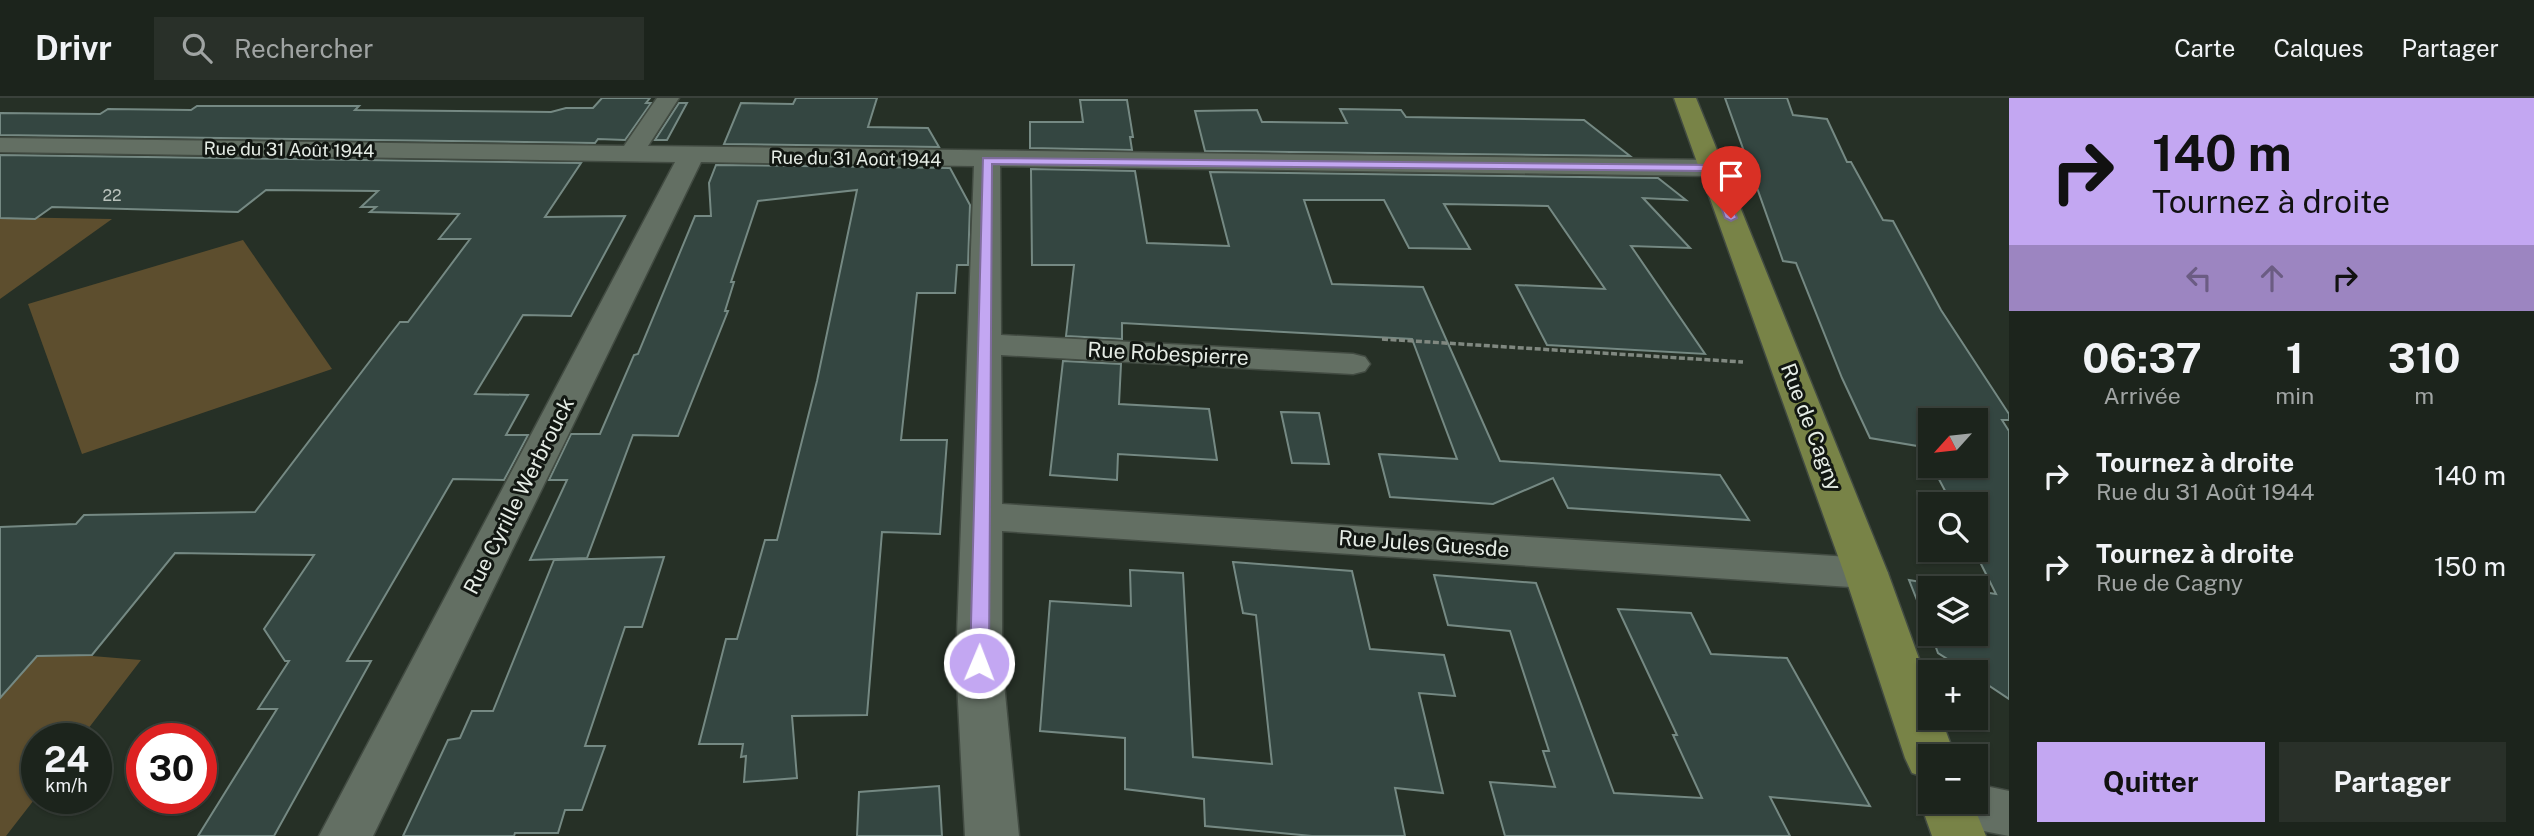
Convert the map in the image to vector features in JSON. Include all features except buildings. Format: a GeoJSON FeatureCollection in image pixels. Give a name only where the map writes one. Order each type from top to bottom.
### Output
{"type":"FeatureCollection","features":[{"type":"Feature","properties":{"kind":"main road","name":"Rue de Cagny"},"geometry":{"type":"LineString","coordinates":[[1685,98],[1866,573],[1925,744]]}},
{"type":"Feature","properties":{"kind":"main road"},"geometry":{"type":"LineString","coordinates":[[1951,814],[1959,836]]}},
{"type":"Feature","properties":{"kind":"street"},"geometry":{"type":"LineString","coordinates":[[630,155],[668,98]]}},
{"type":"Feature","properties":{"kind":"street","name":"Rue du 31 Août 1944"},"geometry":{"type":"LineString","coordinates":[[0,145],[987,161],[1713,168]]}},
{"type":"Feature","properties":{"kind":"street","name":"Rue Cyrille Werbrouck"},"geometry":{"type":"LineString","coordinates":[[346,836],[691,156]]}},
{"type":"Feature","properties":{"kind":"street"},"geometry":{"type":"LineString","coordinates":[[987,161],[979,663],[992,836]]}},
{"type":"Feature","properties":{"kind":"street","name":"Rue Robespierre"},"geometry":{"type":"LineString","coordinates":[[984,344],[1362,351]]}},
{"type":"Feature","properties":{"kind":"street","name":"Rue Jules Guesde"},"geometry":{"type":"LineString","coordinates":[[982,516],[1866,573]]}},
{"type":"Feature","properties":{"kind":"street"},"geometry":{"type":"LineString","coordinates":[[1988,810],[2009,814]]}},
{"type":"Feature","properties":{"kind":"path"},"geometry":{"type":"LineString","coordinates":[[1362,351],[1787,365]]}},
{"type":"Feature","properties":{"kind":"shaded area"},"geometry":{"type":"Polygon","coordinates":[[[0,217],[112,219],[0,299],[0,217]]]}},
{"type":"Feature","properties":{"kind":"shaded area"},"geometry":{"type":"Polygon","coordinates":[[[243,240],[332,369],[82,454],[28,304],[243,240]]]}},
{"type":"Feature","properties":{"kind":"shaded area"},"geometry":{"type":"Polygon","coordinates":[[[33,656],[92,656],[141,660],[93,723],[21,723],[23,814],[6,836],[0,836],[0,678],[20,675],[33,656]]]}},
{"type":"Feature","properties":{"kind":"route"},"geometry":{"type":"LineString","coordinates":[[979,663],[987,161],[1713,168],[1731,218]]}}]}
